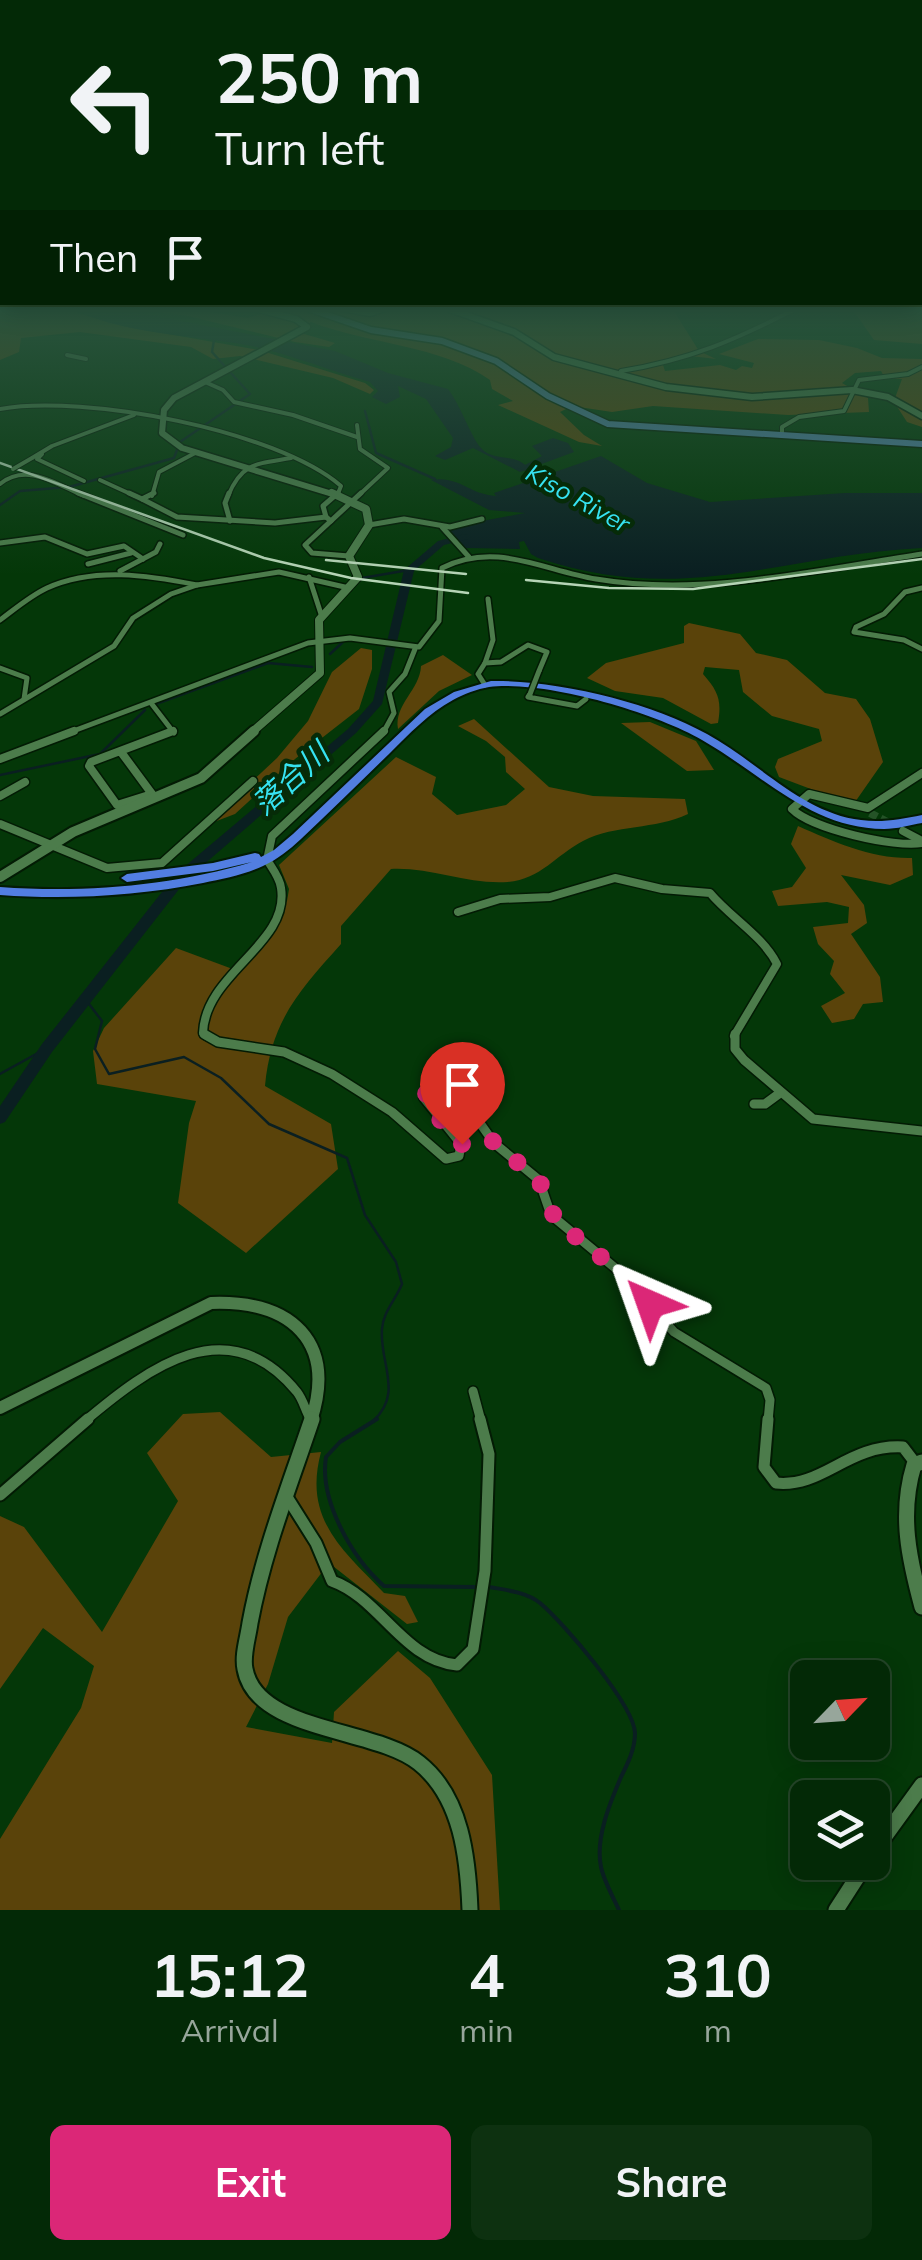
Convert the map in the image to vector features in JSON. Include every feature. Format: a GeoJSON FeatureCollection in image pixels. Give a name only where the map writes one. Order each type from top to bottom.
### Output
{"type":"FeatureCollection","features":[{"type":"Feature","properties":{"kind":"highway"},"geometry":{"type":"LineString","coordinates":[[0,884],[56,894],[213,872],[267,856],[284,845],[428,711],[451,696],[485,685],[516,683],[586,698],[688,728],[798,802],[829,818],[854,824],[896,824],[922,819]]}},
{"type":"Feature","properties":{"kind":"main road"},"geometry":{"type":"LineString","coordinates":[[550,397],[608,424],[922,444]]}},
{"type":"Feature","properties":{"kind":"street"},"geometry":{"type":"LineString","coordinates":[[176,397],[163,419],[162,434],[178,446],[356,501],[369,514],[370,524],[349,556]]}},
{"type":"Feature","properties":{"kind":"street"},"geometry":{"type":"LineString","coordinates":[[231,397],[237,403],[294,416],[357,437]]}},
{"type":"Feature","properties":{"kind":"street"},"geometry":{"type":"LineString","coordinates":[[782,434],[782,428],[796,418],[844,411],[849,397]]}},
{"type":"Feature","properties":{"kind":"street"},"geometry":{"type":"LineString","coordinates":[[884,397],[922,416]]}},
{"type":"Feature","properties":{"kind":"street"},"geometry":{"type":"LineString","coordinates":[[0,409],[97,409],[163,419],[271,447],[340,486],[338,494],[324,506],[328,520]]}},
{"type":"Feature","properties":{"kind":"street"},"geometry":{"type":"LineString","coordinates":[[0,481],[43,450],[134,415]]}},
{"type":"Feature","properties":{"kind":"street"},"geometry":{"type":"LineString","coordinates":[[321,614],[349,588],[359,572],[349,556],[305,549],[305,545],[388,468],[368,457],[357,437],[357,425]]}},
{"type":"Feature","properties":{"kind":"street"},"geometry":{"type":"LineString","coordinates":[[43,450],[36,459],[56,472],[84,481]]}},
{"type":"Feature","properties":{"kind":"street"},"geometry":{"type":"LineString","coordinates":[[142,499],[154,495],[159,472],[197,452]]}},
{"type":"Feature","properties":{"kind":"street"},"geometry":{"type":"LineString","coordinates":[[230,521],[226,503],[236,474],[291,458]]}},
{"type":"Feature","properties":{"kind":"street"},"geometry":{"type":"LineString","coordinates":[[0,481],[20,472],[183,535]]}},
{"type":"Feature","properties":{"kind":"street"},"geometry":{"type":"LineString","coordinates":[[100,480],[173,516],[275,524],[328,520]]}},
{"type":"Feature","properties":{"kind":"street"},"geometry":{"type":"LineString","coordinates":[[370,524],[416,520],[442,527],[482,519]]}},
{"type":"Feature","properties":{"kind":"street"},"geometry":{"type":"LineString","coordinates":[[442,527],[467,554]]}},
{"type":"Feature","properties":{"kind":"street"},"geometry":{"type":"LineString","coordinates":[[0,543],[45,538],[83,554],[122,546],[143,559]]}},
{"type":"Feature","properties":{"kind":"street"},"geometry":{"type":"LineString","coordinates":[[112,576],[156,552],[160,544]]}},
{"type":"Feature","properties":{"kind":"street"},"geometry":{"type":"LineString","coordinates":[[88,564],[131,553]]}},
{"type":"Feature","properties":{"kind":"street"},"geometry":{"type":"LineString","coordinates":[[922,554],[669,582],[596,579],[508,556],[467,554],[442,568],[440,621],[412,648],[405,674],[392,686],[394,712],[383,733],[272,836],[267,856],[284,886],[281,907],[262,939],[226,978],[205,1011],[201,1026],[208,1040],[262,1045],[300,1059],[386,1106],[412,1125],[439,1156],[453,1160],[459,1156],[462,1144],[424,1098],[429,1088],[448,1086],[473,1110],[494,1143],[539,1180],[550,1214],[564,1230],[620,1272],[674,1332],[766,1388],[770,1400],[764,1467],[776,1483],[798,1486],[873,1445],[903,1447],[919,1463],[906,1503],[906,1534],[922,1608]]}},
{"type":"Feature","properties":{"kind":"street"},"geometry":{"type":"LineString","coordinates":[[0,714],[114,646],[136,615],[171,594],[197,585],[279,572],[349,588]]}},
{"type":"Feature","properties":{"kind":"street"},"geometry":{"type":"LineString","coordinates":[[0,620],[47,588],[112,576],[147,574],[197,585]]}},
{"type":"Feature","properties":{"kind":"street"},"geometry":{"type":"LineString","coordinates":[[0,884],[51,845],[174,792],[214,768],[314,682],[322,665],[318,642],[321,614],[309,577]]}},
{"type":"Feature","properties":{"kind":"street"},"geometry":{"type":"LineString","coordinates":[[922,588],[905,592],[890,610],[856,627],[854,632],[878,638],[900,636],[922,649]]}},
{"type":"Feature","properties":{"kind":"street"},"geometry":{"type":"LineString","coordinates":[[485,685],[478,674],[495,645],[495,635],[489,627],[488,599]]}},
{"type":"Feature","properties":{"kind":"street"},"geometry":{"type":"LineString","coordinates":[[0,759],[318,642],[360,639],[412,648]]}},
{"type":"Feature","properties":{"kind":"street"},"geometry":{"type":"LineString","coordinates":[[484,663],[501,662],[528,645],[542,647],[547,652],[528,698],[577,706],[586,698]]}},
{"type":"Feature","properties":{"kind":"street"},"geometry":{"type":"LineString","coordinates":[[545,658],[550,668]]}},
{"type":"Feature","properties":{"kind":"street"},"geometry":{"type":"LineString","coordinates":[[0,668],[27,678],[24,700]]}},
{"type":"Feature","properties":{"kind":"street"},"geometry":{"type":"LineString","coordinates":[[122,752],[152,794],[117,805],[89,766],[122,752],[175,733],[151,703]]}},
{"type":"Feature","properties":{"kind":"street"},"geometry":{"type":"LineString","coordinates":[[922,773],[869,810],[809,794],[792,809],[843,837],[884,839],[910,846],[922,842]]}},
{"type":"Feature","properties":{"kind":"street"},"geometry":{"type":"LineString","coordinates":[[0,824],[107,868],[162,863],[254,780]]}},
{"type":"Feature","properties":{"kind":"street"},"geometry":{"type":"LineString","coordinates":[[0,796],[25,782]]}},
{"type":"Feature","properties":{"kind":"street"},"geometry":{"type":"LineString","coordinates":[[903,831],[922,842]]}},
{"type":"Feature","properties":{"kind":"street"},"geometry":{"type":"LineString","coordinates":[[458,912],[500,899],[550,897],[615,878],[662,890],[714,896],[730,917],[775,956],[777,970],[733,1040],[744,1060],[804,1114],[821,1122],[922,1132]]}},
{"type":"Feature","properties":{"kind":"street"},"geometry":{"type":"LineString","coordinates":[[754,1104],[765,1104],[780,1093]]}},
{"type":"Feature","properties":{"kind":"street"},"geometry":{"type":"LineString","coordinates":[[0,1408],[194,1308],[235,1300],[279,1312],[309,1340],[322,1368],[320,1393],[255,1591],[245,1660],[250,1683],[272,1708],[379,1740],[408,1755],[428,1772],[452,1808],[465,1844],[470,1910]]}},
{"type":"Feature","properties":{"kind":"street"},"geometry":{"type":"LineString","coordinates":[[0,1495],[25,1478],[62,1438],[101,1406],[191,1348],[244,1353],[297,1391],[304,1413],[311,1420]]}},
{"type":"Feature","properties":{"kind":"street"},"geometry":{"type":"LineString","coordinates":[[284,1494],[316,1543],[326,1575],[348,1587],[436,1662],[451,1667],[470,1654],[485,1571],[488,1454],[474,1391]]}},
{"type":"Feature","properties":{"kind":"street"},"geometry":{"type":"LineString","coordinates":[[890,1830],[922,1786]]}},
{"type":"Feature","properties":{"kind":"street"},"geometry":{"type":"LineString","coordinates":[[836,1910],[855,1880]]}},
{"type":"Feature","properties":{"kind":"shaded area"},"geometry":{"type":"Polygon","coordinates":[[[506,397],[866,397],[869,412],[788,415],[653,406],[612,412],[572,406],[560,412],[602,446],[579,442],[498,405],[513,401],[506,397]]]}},
{"type":"Feature","properties":{"kind":"shaded area"},"geometry":{"type":"Polygon","coordinates":[[[922,397],[922,427],[907,422],[896,405],[903,402],[895,398],[922,397]]]}},
{"type":"Feature","properties":{"kind":"shaded area"},"geometry":{"type":"Polygon","coordinates":[[[689,623],[740,634],[756,653],[787,660],[825,693],[856,699],[870,719],[883,762],[853,805],[779,777],[775,767],[778,759],[822,741],[819,729],[772,716],[743,692],[739,670],[705,667],[703,674],[719,702],[718,723],[711,724],[663,698],[615,691],[587,678],[606,663],[684,643],[684,626],[689,623]]]}},
{"type":"Feature","properties":{"kind":"shaded area"},"geometry":{"type":"Polygon","coordinates":[[[361,648],[372,650],[372,669],[359,709],[295,759],[235,814],[214,822],[216,815],[277,758],[308,721],[332,672],[361,648]]]}},
{"type":"Feature","properties":{"kind":"shaded area"},"geometry":{"type":"Polygon","coordinates":[[[443,655],[472,675],[439,691],[398,729],[400,712],[421,666],[443,655]]]}},
{"type":"Feature","properties":{"kind":"shaded area"},"geometry":{"type":"Polygon","coordinates":[[[474,719],[549,787],[593,796],[685,799],[688,814],[583,841],[520,880],[493,882],[391,869],[341,926],[341,944],[290,1008],[268,1063],[265,1086],[331,1124],[338,1169],[246,1253],[178,1203],[189,1123],[196,1101],[97,1084],[93,1051],[104,1028],[176,948],[238,971],[287,901],[289,889],[279,865],[396,757],[436,777],[432,794],[457,815],[506,805],[525,789],[506,772],[505,757],[458,726],[474,719]]]}},
{"type":"Feature","properties":{"kind":"shaded area"},"geometry":{"type":"Polygon","coordinates":[[[650,722],[696,741],[714,770],[687,771],[621,723],[650,722]]]}},
{"type":"Feature","properties":{"kind":"shaded area"},"geometry":{"type":"Polygon","coordinates":[[[798,826],[868,853],[912,858],[913,875],[890,885],[841,875],[864,905],[867,923],[851,934],[880,977],[883,1002],[863,1004],[854,1019],[832,1023],[821,1006],[845,993],[830,974],[834,961],[818,944],[813,927],[848,923],[849,907],[827,902],[778,906],[772,891],[792,887],[806,868],[791,844],[798,826]]]}},
{"type":"Feature","properties":{"kind":"shaded area"},"geometry":{"type":"Polygon","coordinates":[[[220,1412],[271,1457],[321,1452],[317,1496],[330,1531],[384,1593],[405,1596],[418,1622],[407,1624],[329,1563],[288,1617],[268,1684],[246,1727],[332,1743],[334,1712],[398,1651],[430,1678],[492,1775],[500,1910],[0,1910],[0,1839],[81,1708],[94,1666],[43,1628],[0,1689],[0,1516],[24,1527],[102,1632],[178,1501],[147,1453],[183,1414],[220,1412]]]}},
{"type":"Feature","properties":{"kind":"water"},"geometry":{"type":"Polygon","coordinates":[[[372,397],[400,397],[386,404],[372,397]]]}},
{"type":"Feature","properties":{"kind":"water"},"geometry":{"type":"Polygon","coordinates":[[[422,397],[453,397],[477,443],[491,455],[525,465],[542,456],[532,446],[553,438],[568,443],[574,452],[520,472],[473,448],[445,460],[435,456],[451,447],[453,438],[422,397]]]}},
{"type":"Feature","properties":{"kind":"water"},"geometry":{"type":"Polygon","coordinates":[[[601,456],[647,483],[710,502],[845,493],[922,493],[922,548],[731,574],[640,578],[591,572],[538,558],[524,541],[519,542],[520,549],[464,548],[445,528],[525,513],[489,510],[431,480],[449,480],[496,496],[494,493],[601,456]]]}},
{"type":"Feature","properties":{"kind":"waterway"},"geometry":{"type":"LineString","coordinates":[[180,442],[245,397]]}},
{"type":"Feature","properties":{"kind":"waterway"},"geometry":{"type":"LineString","coordinates":[[365,411],[376,453],[435,479]]}},
{"type":"Feature","properties":{"kind":"waterway"},"geometry":{"type":"LineString","coordinates":[[0,505],[20,491],[69,487],[174,458],[177,450]]}},
{"type":"Feature","properties":{"kind":"waterway","name":"Kiso River"},"geometry":{"type":"LineString","coordinates":[[512,463],[537,472],[555,485]]}},
{"type":"Feature","properties":{"kind":"waterway","name":"落合川"},"geometry":{"type":"LineString","coordinates":[[0,1118],[47,1048],[182,876],[352,731],[378,702],[409,570],[441,543],[465,537]]}},
{"type":"Feature","properties":{"kind":"waterway"},"geometry":{"type":"LineString","coordinates":[[346,595],[362,578],[409,570]]}},
{"type":"Feature","properties":{"kind":"waterway"},"geometry":{"type":"LineString","coordinates":[[330,654],[344,641]]}},
{"type":"Feature","properties":{"kind":"waterway"},"geometry":{"type":"LineString","coordinates":[[156,704],[268,663],[312,667]]}},
{"type":"Feature","properties":{"kind":"waterway"},"geometry":{"type":"LineString","coordinates":[[0,775],[100,754],[145,710]]}},
{"type":"Feature","properties":{"kind":"waterway"},"geometry":{"type":"LineString","coordinates":[[86,1000],[102,1021],[95,1049],[109,1074],[184,1057],[221,1078],[269,1124],[347,1158],[365,1215],[396,1262],[402,1284],[383,1323],[389,1389],[382,1411],[373,1421]]}},
{"type":"Feature","properties":{"kind":"waterway"},"geometry":{"type":"LineString","coordinates":[[0,1074],[47,1048]]}},
{"type":"Feature","properties":{"kind":"waterway"},"geometry":{"type":"LineString","coordinates":[[377,1419],[340,1442],[326,1457],[328,1491],[350,1544],[384,1586],[476,1587]]}},
{"type":"Feature","properties":{"kind":"waterway"},"geometry":{"type":"LineString","coordinates":[[489,1587],[529,1596],[551,1613],[596,1665],[632,1720],[632,1750],[608,1809],[600,1844],[602,1872],[619,1910]]}},
{"type":"Feature","properties":{"kind":"tunnel"},"geometry":{"type":"LineString","coordinates":[[870,813],[893,825]]}},
{"type":"Feature","properties":{"kind":"railway"},"geometry":{"type":"LineString","coordinates":[[0,463],[264,558],[351,578],[468,593]]}},
{"type":"Feature","properties":{"kind":"railway"},"geometry":{"type":"LineString","coordinates":[[526,580],[609,588],[693,589],[922,559]]}},
{"type":"Feature","properties":{"kind":"railway"},"geometry":{"type":"LineString","coordinates":[[326,560],[466,574]]}},
{"type":"Feature","properties":{"kind":"route"},"geometry":{"type":"LineString","coordinates":[[462,1144],[427,1105],[424,1098],[429,1088],[442,1084],[464,1099],[494,1143],[539,1180],[550,1214],[564,1230],[605,1259],[650,1304]]}}]}
